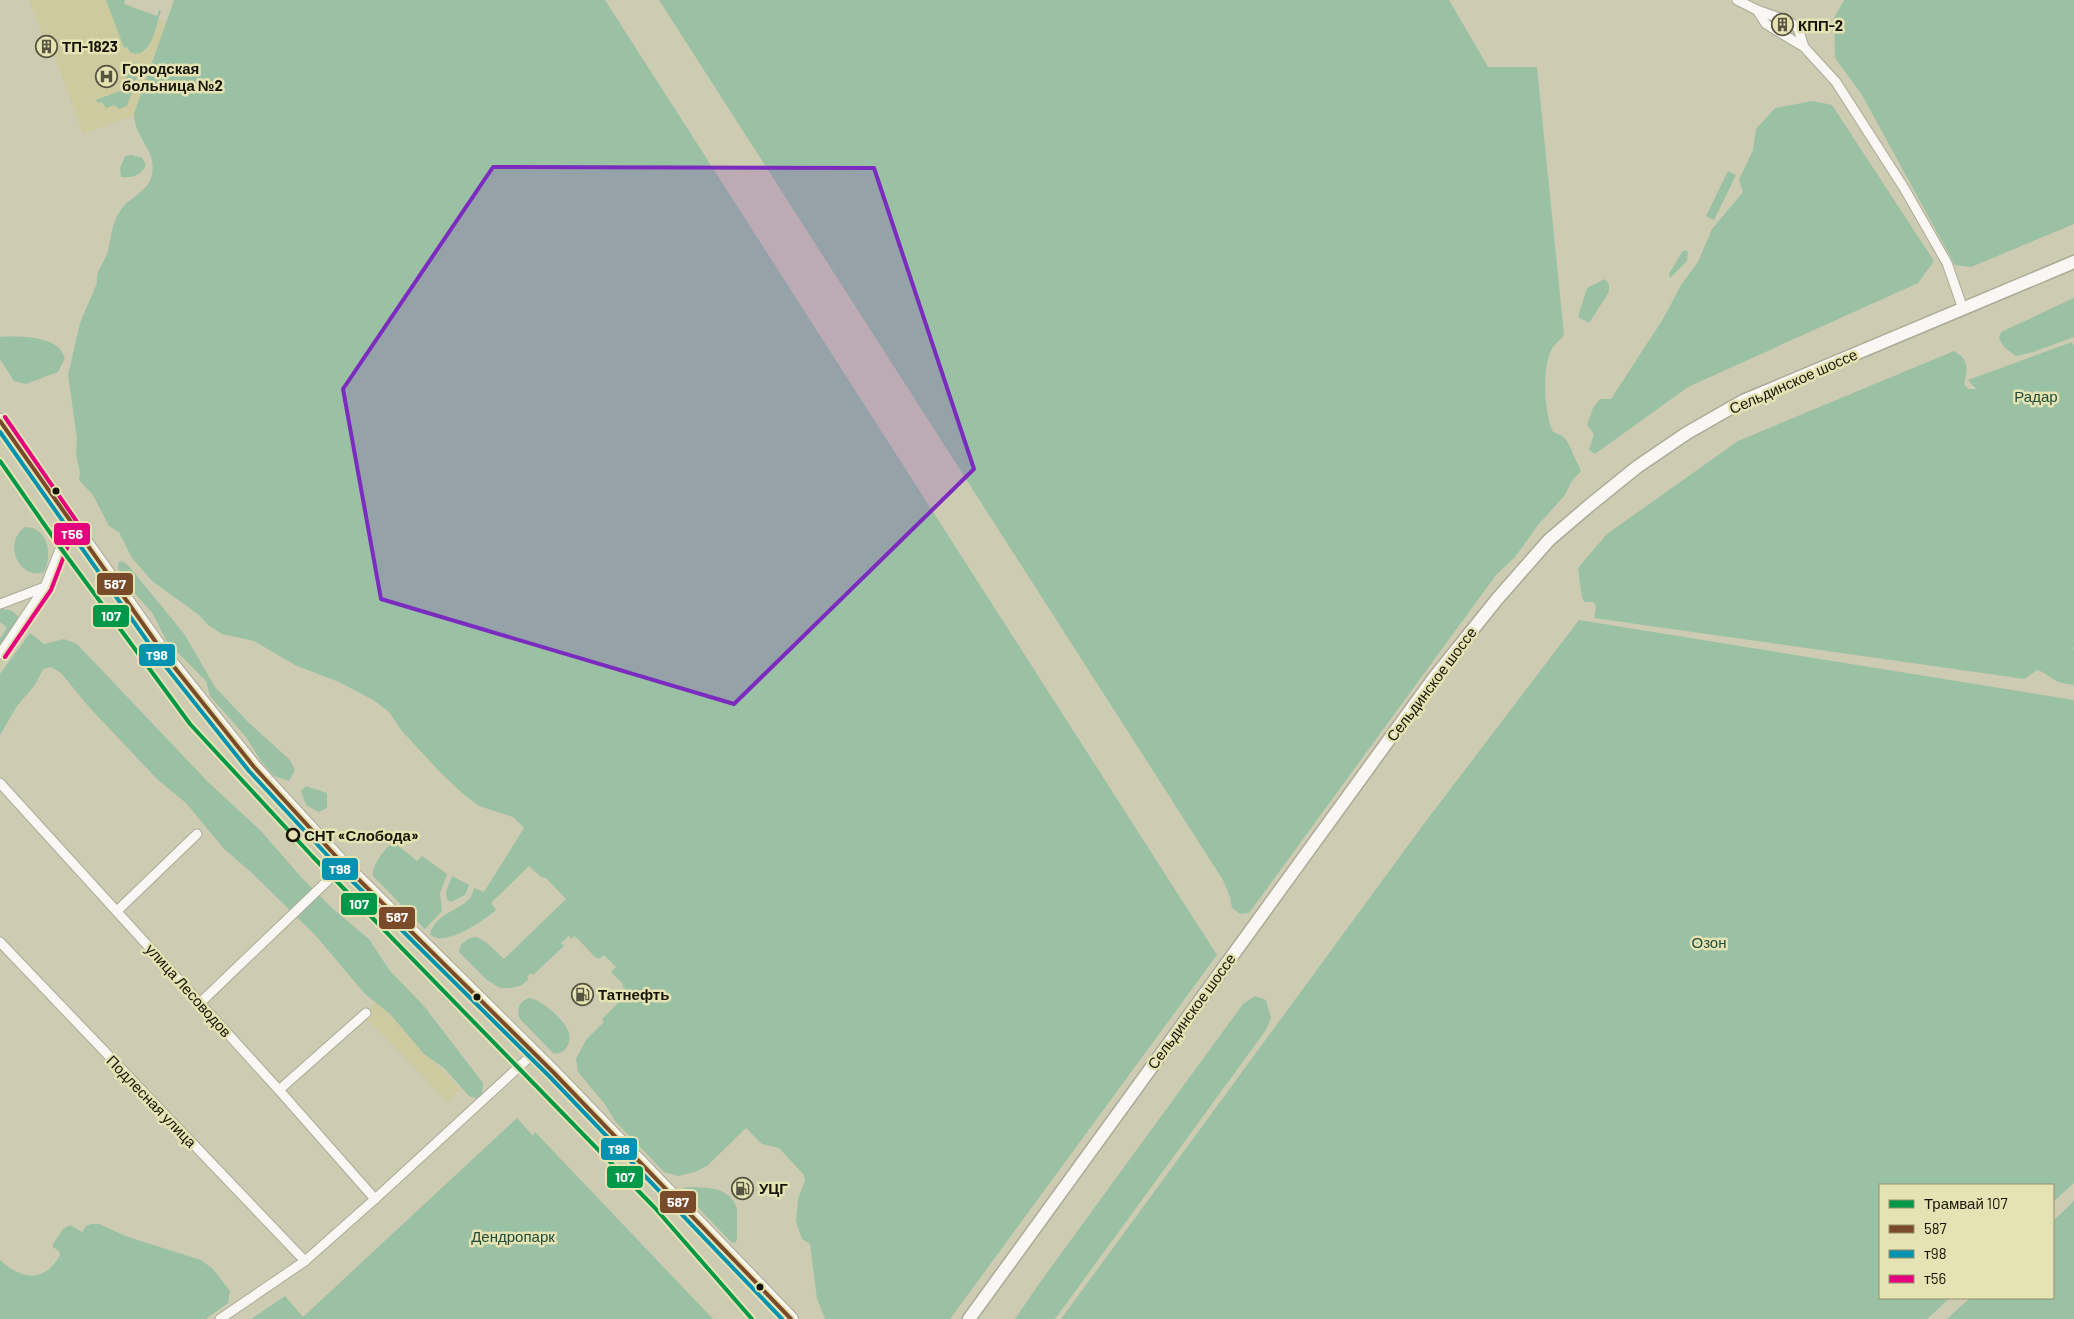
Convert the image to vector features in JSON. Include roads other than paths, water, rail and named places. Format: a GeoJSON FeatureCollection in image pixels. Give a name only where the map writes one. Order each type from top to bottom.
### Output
{"type":"FeatureCollection","features":[{"type":"Feature","properties":{"kind":"main road","name":"Сельдинское шоссе"},"geometry":{"type":"LineString","coordinates":[[968,1319],[1433,679],[1498,598],[1549,540],[1637,467],[1686,433],[1743,401],[2074,262]]}},
{"type":"Feature","properties":{"kind":"main road"},"geometry":{"type":"LineString","coordinates":[[0,420],[167,658],[254,767],[344,865],[534,1054],[791,1319]]}},
{"type":"Feature","properties":{"kind":"street"},"geometry":{"type":"LineString","coordinates":[[1737,0],[1757,10],[1776,16],[1798,28],[1804,47]]}},
{"type":"Feature","properties":{"kind":"street"},"geometry":{"type":"LineString","coordinates":[[1757,10],[1766,24],[1804,47],[1836,82],[1904,188],[1947,263],[1962,309]]}},
{"type":"Feature","properties":{"kind":"street"},"geometry":{"type":"LineString","coordinates":[[0,654],[45,587],[71,522]]}},
{"type":"Feature","properties":{"kind":"street"},"geometry":{"type":"LineString","coordinates":[[0,604],[45,587]]}},
{"type":"Feature","properties":{"kind":"street","name":"улица Лесоводов"},"geometry":{"type":"LineString","coordinates":[[0,783],[280,1090],[375,1199]]}},
{"type":"Feature","properties":{"kind":"street"},"geometry":{"type":"LineString","coordinates":[[117,911],[197,834]]}},
{"type":"Feature","properties":{"kind":"street"},"geometry":{"type":"LineString","coordinates":[[200,1002],[344,865]]}},
{"type":"Feature","properties":{"kind":"street","name":"Подлесная улица"},"geometry":{"type":"LineString","coordinates":[[0,942],[305,1261]]}},
{"type":"Feature","properties":{"kind":"street"},"geometry":{"type":"LineString","coordinates":[[280,1090],[366,1013]]}},
{"type":"Feature","properties":{"kind":"street"},"geometry":{"type":"LineString","coordinates":[[220,1319],[305,1261],[534,1054]]}},
{"type":"Feature","properties":{"kind":"tram line","name":"107"},"geometry":{"type":"LineString","coordinates":[[0,461],[60,547],[190,724],[313,857],[655,1208],[752,1319]]}},
{"type":"Feature","properties":{"kind":"place","name":"КПП-2"},"geometry":{"type":"Point","coordinates":[1782,25]}},
{"type":"Feature","properties":{"kind":"place","name":"ТП-1823"},"geometry":{"type":"Point","coordinates":[46,46]}},
{"type":"Feature","properties":{"kind":"place","name":"Городская больница №2"},"geometry":{"type":"Point","coordinates":[106,77]}},
{"type":"Feature","properties":{"kind":"place","name":"СНТ «Слобода»"},"geometry":{"type":"Point","coordinates":[293,835]}},
{"type":"Feature","properties":{"kind":"place","name":"Татнефть"},"geometry":{"type":"Point","coordinates":[582,994]}},
{"type":"Feature","properties":{"kind":"place","name":"УЦГ"},"geometry":{"type":"Point","coordinates":[743,1188]}},
{"type":"Feature","properties":{"kind":"park label","name":"Радар"},"geometry":{"type":"Point","coordinates":[2036,396]}},
{"type":"Feature","properties":{"kind":"park label","name":"Озон"},"geometry":{"type":"Point","coordinates":[1709,942]}},
{"type":"Feature","properties":{"kind":"park label","name":"Дендропарк"},"geometry":{"type":"Point","coordinates":[513,1236]}}]}
